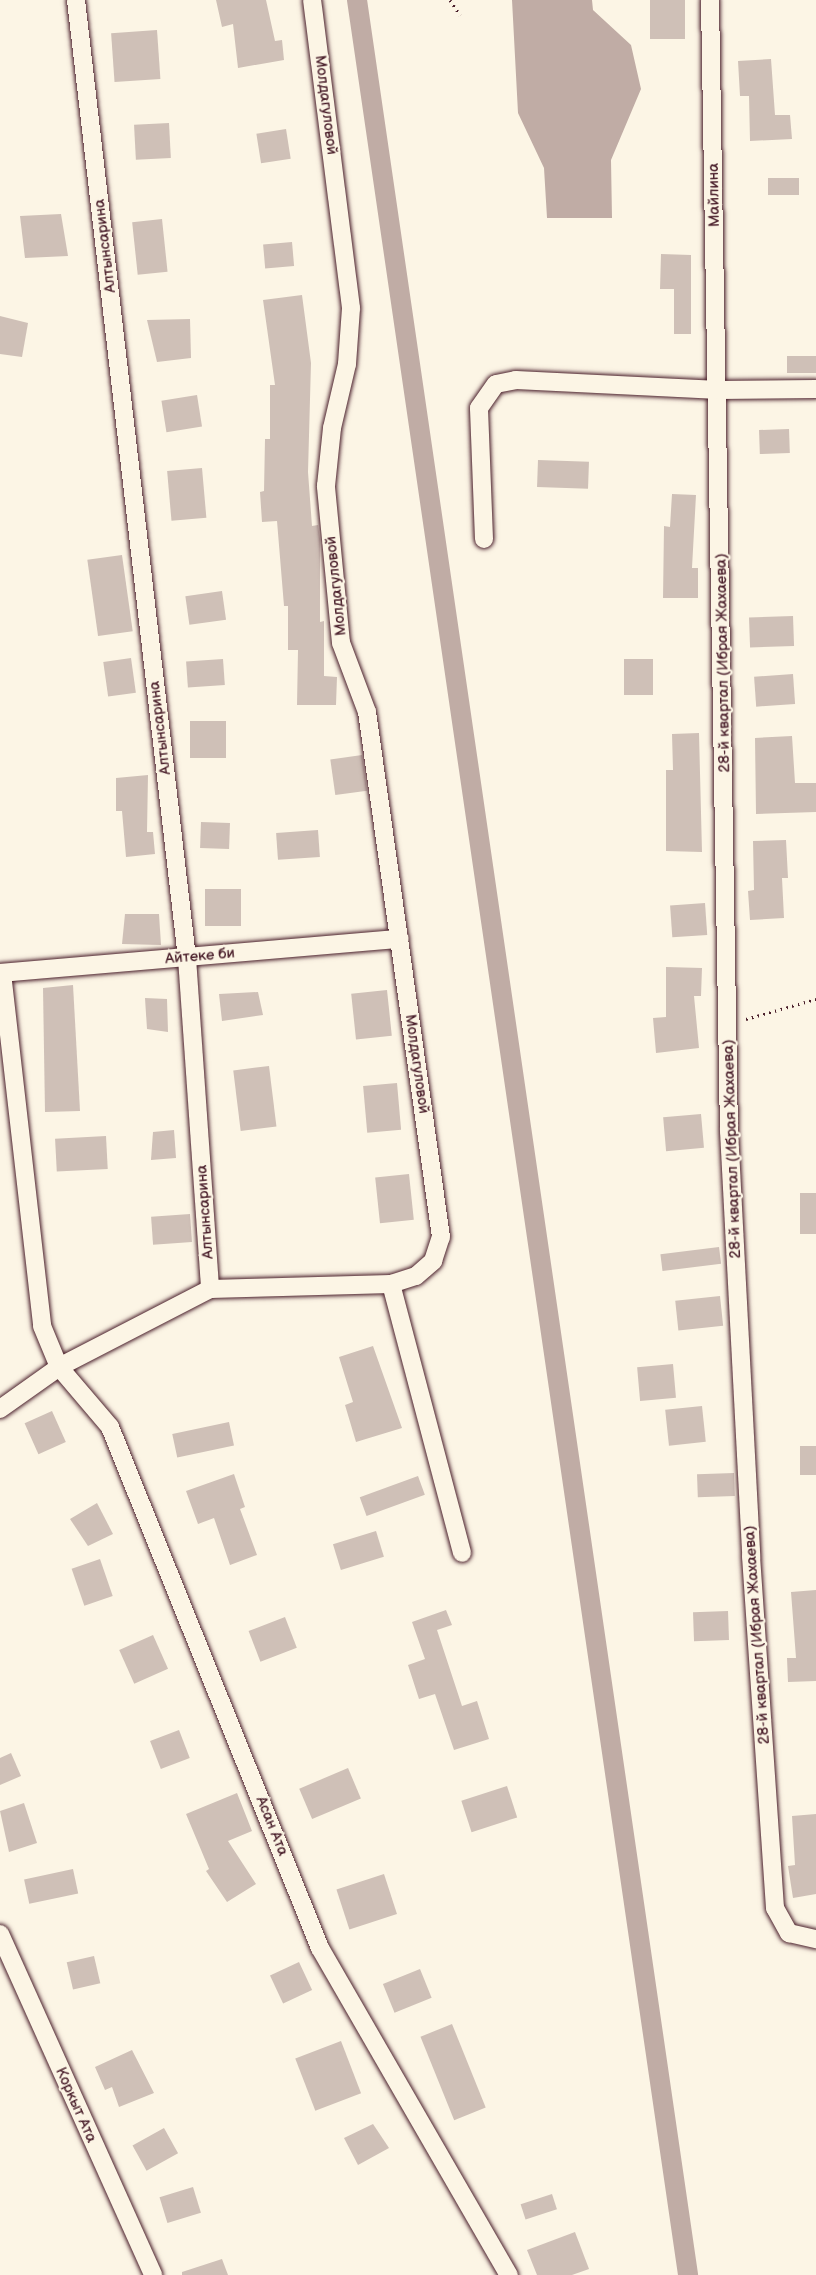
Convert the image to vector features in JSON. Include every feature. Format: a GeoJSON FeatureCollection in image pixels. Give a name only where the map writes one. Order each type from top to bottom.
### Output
{"type":"FeatureCollection","features":[{"type":"Feature","properties":{"kind":"street","name":"Алтынсарина"},"geometry":{"type":"LineString","coordinates":[[76,0],[187,957],[210,1289]]}},
{"type":"Feature","properties":{"kind":"street","name":"Молдагуловой"},"geometry":{"type":"LineString","coordinates":[[210,1289],[391,1284],[416,1276],[434,1262],[441,1237],[367,712],[341,643],[326,486],[332,428],[347,364],[351,308],[312,0]]}},
{"type":"Feature","properties":{"kind":"street","name":"Майлина"},"geometry":{"type":"LineString","coordinates":[[710,0],[718,390]]}},
{"type":"Feature","properties":{"kind":"street"},"geometry":{"type":"LineString","coordinates":[[484,539],[479,408],[496,384],[516,380],[718,390],[816,389]]}},
{"type":"Feature","properties":{"kind":"street","name":"28-й квартал (Ибрая Жахаева)"},"geometry":{"type":"LineString","coordinates":[[718,390],[729,1131],[751,1556],[775,1908],[789,1933],[816,1939]]}},
{"type":"Feature","properties":{"kind":"street","name":"Айтеке би"},"geometry":{"type":"LineString","coordinates":[[1,973],[400,939]]}},
{"type":"Feature","properties":{"kind":"street"},"geometry":{"type":"LineString","coordinates":[[1,973],[42,1326],[59,1367]]}},
{"type":"Feature","properties":{"kind":"street"},"geometry":{"type":"LineString","coordinates":[[391,1284],[462,1553]]}},
{"type":"Feature","properties":{"kind":"street"},"geometry":{"type":"LineString","coordinates":[[0,1409],[59,1367],[210,1289]]}},
{"type":"Feature","properties":{"kind":"street","name":"Асан Ата"},"geometry":{"type":"LineString","coordinates":[[59,1367],[110,1427],[320,1948],[509,2275]]}},
{"type":"Feature","properties":{"kind":"street","name":"Коркыт Ата"},"geometry":{"type":"LineString","coordinates":[[0,1934],[153,2275]]}},
{"type":"Feature","properties":{"kind":"path"},"geometry":{"type":"LineString","coordinates":[[450,0],[460,15]]}},
{"type":"Feature","properties":{"kind":"path"},"geometry":{"type":"LineString","coordinates":[[728,1024],[816,999]]}},
{"type":"Feature","properties":{"kind":"shaded area"},"geometry":{"type":"Polygon","coordinates":[[[512,0],[592,0],[593,10],[631,45],[641,89],[611,160],[612,218],[547,218],[544,168],[518,113],[512,0]]]}},
{"type":"Feature","properties":{"kind":"building"},"geometry":{"type":"Polygon","coordinates":[[[216,0],[266,0],[275,41],[282,40],[284,60],[238,68],[233,24],[222,27],[216,0]]]}},
{"type":"Feature","properties":{"kind":"building"},"geometry":{"type":"Polygon","coordinates":[[[650,0],[685,0],[685,39],[650,39],[650,0]]]}},
{"type":"Feature","properties":{"kind":"building"},"geometry":{"type":"Polygon","coordinates":[[[157,30],[160,79],[115,82],[111,33],[157,30]]]}},
{"type":"Feature","properties":{"kind":"building"},"geometry":{"type":"Polygon","coordinates":[[[771,59],[775,115],[790,115],[792,139],[750,141],[749,96],[740,96],[738,61],[771,59]]]}},
{"type":"Feature","properties":{"kind":"building"},"geometry":{"type":"Polygon","coordinates":[[[169,123],[171,158],[136,160],[134,125],[169,123]]]}},
{"type":"Feature","properties":{"kind":"building"},"geometry":{"type":"Polygon","coordinates":[[[286,129],[291,159],[261,163],[256,134],[286,129]]]}},
{"type":"Feature","properties":{"kind":"building"},"geometry":{"type":"Polygon","coordinates":[[[768,178],[799,178],[799,195],[768,195],[768,178]]]}},
{"type":"Feature","properties":{"kind":"building"},"geometry":{"type":"Polygon","coordinates":[[[61,214],[68,256],[25,258],[20,216],[61,214]]]}},
{"type":"Feature","properties":{"kind":"building"},"geometry":{"type":"Polygon","coordinates":[[[162,219],[168,272],[138,275],[132,222],[162,219]]]}},
{"type":"Feature","properties":{"kind":"building"},"geometry":{"type":"Polygon","coordinates":[[[292,242],[294,266],[265,268],[263,245],[292,242]]]}},
{"type":"Feature","properties":{"kind":"building"},"geometry":{"type":"Polygon","coordinates":[[[661,254],[691,255],[691,334],[674,334],[674,289],[660,289],[661,254]]]}},
{"type":"Feature","properties":{"kind":"building"},"geometry":{"type":"Polygon","coordinates":[[[302,295],[311,363],[308,472],[312,526],[318,525],[320,539],[320,622],[324,621],[324,676],[337,677],[336,705],[297,705],[298,650],[288,650],[288,606],[284,606],[277,521],[262,522],[260,492],[264,491],[265,439],[270,439],[270,385],[275,385],[263,300],[302,295]]]}},
{"type":"Feature","properties":{"kind":"building"},"geometry":{"type":"Polygon","coordinates":[[[0,316],[28,323],[22,357],[0,354],[0,316]]]}},
{"type":"Feature","properties":{"kind":"building"},"geometry":{"type":"Polygon","coordinates":[[[190,319],[191,358],[157,362],[147,320],[190,319]]]}},
{"type":"Feature","properties":{"kind":"building"},"geometry":{"type":"Polygon","coordinates":[[[787,356],[816,356],[816,373],[787,373],[787,356]]]}},
{"type":"Feature","properties":{"kind":"building"},"geometry":{"type":"Polygon","coordinates":[[[197,395],[202,427],[166,432],[161,401],[197,395]]]}},
{"type":"Feature","properties":{"kind":"building"},"geometry":{"type":"Polygon","coordinates":[[[789,429],[790,453],[760,454],[759,430],[789,429]]]}},
{"type":"Feature","properties":{"kind":"building"},"geometry":{"type":"Polygon","coordinates":[[[538,460],[589,462],[588,489],[537,487],[538,460]]]}},
{"type":"Feature","properties":{"kind":"building"},"geometry":{"type":"Polygon","coordinates":[[[202,468],[206,518],[171,521],[167,471],[202,468]]]}},
{"type":"Feature","properties":{"kind":"building"},"geometry":{"type":"Polygon","coordinates":[[[672,494],[696,495],[692,568],[698,568],[698,598],[663,598],[664,526],[670,527],[672,494]]]}},
{"type":"Feature","properties":{"kind":"building"},"geometry":{"type":"Polygon","coordinates":[[[122,555],[133,631],[98,636],[87,560],[122,555]]]}},
{"type":"Feature","properties":{"kind":"building"},"geometry":{"type":"Polygon","coordinates":[[[222,591],[226,620],[189,625],[185,596],[222,591]]]}},
{"type":"Feature","properties":{"kind":"building"},"geometry":{"type":"Polygon","coordinates":[[[793,616],[794,646],[750,648],[749,618],[793,616]]]}},
{"type":"Feature","properties":{"kind":"building"},"geometry":{"type":"Polygon","coordinates":[[[131,658],[136,693],[108,697],[103,662],[131,658]]]}},
{"type":"Feature","properties":{"kind":"building"},"geometry":{"type":"Polygon","coordinates":[[[223,659],[225,685],[188,688],[186,662],[223,659]]]}},
{"type":"Feature","properties":{"kind":"building"},"geometry":{"type":"Polygon","coordinates":[[[624,659],[653,659],[653,695],[624,695],[624,659]]]}},
{"type":"Feature","properties":{"kind":"building"},"geometry":{"type":"Polygon","coordinates":[[[793,674],[795,704],[756,707],[754,677],[793,674]]]}},
{"type":"Feature","properties":{"kind":"building"},"geometry":{"type":"Polygon","coordinates":[[[190,721],[226,721],[226,758],[190,758],[190,721]]]}},
{"type":"Feature","properties":{"kind":"building"},"geometry":{"type":"Polygon","coordinates":[[[699,733],[702,852],[666,851],[666,770],[673,770],[672,734],[699,733]]]}},
{"type":"Feature","properties":{"kind":"building"},"geometry":{"type":"Polygon","coordinates":[[[792,736],[795,783],[816,783],[816,812],[756,814],[755,738],[792,736]]]}},
{"type":"Feature","properties":{"kind":"building"},"geometry":{"type":"Polygon","coordinates":[[[362,755],[367,791],[335,795],[330,759],[362,755]]]}},
{"type":"Feature","properties":{"kind":"building"},"geometry":{"type":"Polygon","coordinates":[[[148,775],[147,832],[153,832],[155,854],[126,857],[122,811],[116,811],[116,778],[148,775]]]}},
{"type":"Feature","properties":{"kind":"building"},"geometry":{"type":"Polygon","coordinates":[[[201,822],[230,823],[229,849],[200,848],[201,822]]]}},
{"type":"Feature","properties":{"kind":"building"},"geometry":{"type":"Polygon","coordinates":[[[318,830],[320,857],[278,860],[276,833],[318,830]]]}},
{"type":"Feature","properties":{"kind":"building"},"geometry":{"type":"Polygon","coordinates":[[[786,840],[788,878],[782,878],[784,918],[750,920],[748,891],[754,890],[753,841],[786,840]]]}},
{"type":"Feature","properties":{"kind":"building"},"geometry":{"type":"Polygon","coordinates":[[[205,889],[241,889],[241,926],[205,926],[205,889]]]}},
{"type":"Feature","properties":{"kind":"building"},"geometry":{"type":"Polygon","coordinates":[[[705,903],[707,935],[672,937],[670,905],[705,903]]]}},
{"type":"Feature","properties":{"kind":"building"},"geometry":{"type":"Polygon","coordinates":[[[125,914],[159,914],[161,945],[122,944],[125,914]]]}},
{"type":"Feature","properties":{"kind":"building"},"geometry":{"type":"Polygon","coordinates":[[[666,967],[702,968],[701,996],[694,996],[699,1048],[656,1053],[653,1018],[666,1017],[666,967]]]}},
{"type":"Feature","properties":{"kind":"building"},"geometry":{"type":"Polygon","coordinates":[[[73,985],[80,1111],[45,1112],[43,988],[73,985]]]}},
{"type":"Feature","properties":{"kind":"building"},"geometry":{"type":"Polygon","coordinates":[[[387,990],[392,1036],[356,1040],[351,994],[387,990]]]}},
{"type":"Feature","properties":{"kind":"building"},"geometry":{"type":"Polygon","coordinates":[[[258,992],[263,1015],[222,1021],[219,994],[258,992]]]}},
{"type":"Feature","properties":{"kind":"building"},"geometry":{"type":"Polygon","coordinates":[[[145,998],[167,999],[168,1032],[147,1029],[145,998]]]}},
{"type":"Feature","properties":{"kind":"building"},"geometry":{"type":"Polygon","coordinates":[[[269,1066],[276,1127],[241,1131],[233,1070],[269,1066]]]}},
{"type":"Feature","properties":{"kind":"building"},"geometry":{"type":"Polygon","coordinates":[[[397,1083],[401,1130],[367,1133],[363,1086],[397,1083]]]}},
{"type":"Feature","properties":{"kind":"building"},"geometry":{"type":"Polygon","coordinates":[[[701,1114],[704,1148],[666,1151],[663,1117],[701,1114]]]}},
{"type":"Feature","properties":{"kind":"building"},"geometry":{"type":"Polygon","coordinates":[[[174,1130],[176,1158],[151,1160],[153,1132],[174,1130]]]}},
{"type":"Feature","properties":{"kind":"building"},"geometry":{"type":"Polygon","coordinates":[[[106,1136],[108,1169],[57,1172],[55,1139],[106,1136]]]}},
{"type":"Feature","properties":{"kind":"building"},"geometry":{"type":"Polygon","coordinates":[[[409,1174],[414,1220],[380,1223],[375,1178],[409,1174]]]}},
{"type":"Feature","properties":{"kind":"building"},"geometry":{"type":"Polygon","coordinates":[[[800,1193],[816,1193],[816,1234],[800,1234],[800,1193]]]}},
{"type":"Feature","properties":{"kind":"building"},"geometry":{"type":"Polygon","coordinates":[[[190,1214],[192,1242],[153,1245],[151,1217],[190,1214]]]}},
{"type":"Feature","properties":{"kind":"building"},"geometry":{"type":"Polygon","coordinates":[[[719,1247],[721,1264],[663,1271],[660,1254],[719,1247]]]}},
{"type":"Feature","properties":{"kind":"building"},"geometry":{"type":"Polygon","coordinates":[[[720,1296],[723,1326],[678,1331],[675,1301],[720,1296]]]}},
{"type":"Feature","properties":{"kind":"building"},"geometry":{"type":"Polygon","coordinates":[[[373,1346],[402,1428],[356,1442],[345,1405],[353,1402],[339,1357],[373,1346]]]}},
{"type":"Feature","properties":{"kind":"building"},"geometry":{"type":"Polygon","coordinates":[[[673,1364],[676,1398],[640,1401],[637,1367],[673,1364]]]}},
{"type":"Feature","properties":{"kind":"building"},"geometry":{"type":"Polygon","coordinates":[[[702,1406],[706,1442],[669,1446],[665,1410],[702,1406]]]}},
{"type":"Feature","properties":{"kind":"building"},"geometry":{"type":"Polygon","coordinates":[[[52,1411],[66,1442],[38,1454],[25,1423],[52,1411]]]}},
{"type":"Feature","properties":{"kind":"building"},"geometry":{"type":"Polygon","coordinates":[[[229,1422],[234,1445],[177,1458],[172,1434],[229,1422]]]}},
{"type":"Feature","properties":{"kind":"building"},"geometry":{"type":"Polygon","coordinates":[[[800,1446],[816,1446],[816,1475],[800,1475],[800,1446]]]}},
{"type":"Feature","properties":{"kind":"building"},"geometry":{"type":"Polygon","coordinates":[[[734,1473],[735,1496],[698,1497],[697,1474],[734,1473]]]}},
{"type":"Feature","properties":{"kind":"building"},"geometry":{"type":"Polygon","coordinates":[[[234,1474],[245,1507],[240,1509],[257,1555],[230,1565],[214,1518],[198,1524],[186,1491],[234,1474]]]}},
{"type":"Feature","properties":{"kind":"building"},"geometry":{"type":"Polygon","coordinates":[[[418,1476],[425,1495],[367,1516],[360,1497],[418,1476]]]}},
{"type":"Feature","properties":{"kind":"building"},"geometry":{"type":"Polygon","coordinates":[[[97,1503],[113,1534],[88,1546],[70,1519],[97,1503]]]}},
{"type":"Feature","properties":{"kind":"building"},"geometry":{"type":"Polygon","coordinates":[[[376,1531],[384,1557],[341,1570],[333,1544],[376,1531]]]}},
{"type":"Feature","properties":{"kind":"building"},"geometry":{"type":"Polygon","coordinates":[[[100,1559],[113,1596],[84,1606],[72,1569],[100,1559]]]}},
{"type":"Feature","properties":{"kind":"building"},"geometry":{"type":"Polygon","coordinates":[[[816,1590],[816,1681],[788,1682],[787,1658],[796,1658],[791,1592],[816,1590]]]}},
{"type":"Feature","properties":{"kind":"building"},"geometry":{"type":"Polygon","coordinates":[[[446,1610],[452,1625],[437,1630],[462,1706],[477,1701],[489,1739],[454,1750],[435,1694],[419,1699],[408,1665],[425,1659],[412,1622],[446,1610]]]}},
{"type":"Feature","properties":{"kind":"building"},"geometry":{"type":"Polygon","coordinates":[[[728,1611],[729,1640],[694,1641],[693,1612],[728,1611]]]}},
{"type":"Feature","properties":{"kind":"building"},"geometry":{"type":"Polygon","coordinates":[[[285,1617],[297,1648],[260,1662],[249,1631],[285,1617]]]}},
{"type":"Feature","properties":{"kind":"building"},"geometry":{"type":"Polygon","coordinates":[[[153,1635],[168,1669],[134,1684],[119,1650],[153,1635]]]}},
{"type":"Feature","properties":{"kind":"building"},"geometry":{"type":"Polygon","coordinates":[[[179,1730],[190,1758],[161,1769],[150,1741],[179,1730]]]}},
{"type":"Feature","properties":{"kind":"building"},"geometry":{"type":"Polygon","coordinates":[[[11,1753],[21,1776],[0,1785],[0,1758],[11,1753]]]}},
{"type":"Feature","properties":{"kind":"building"},"geometry":{"type":"Polygon","coordinates":[[[348,1768],[361,1798],[312,1819],[299,1789],[348,1768]]]}},
{"type":"Feature","properties":{"kind":"building"},"geometry":{"type":"Polygon","coordinates":[[[507,1786],[517,1817],[472,1832],[461,1801],[507,1786]]]}},
{"type":"Feature","properties":{"kind":"building"},"geometry":{"type":"Polygon","coordinates":[[[237,1793],[252,1831],[228,1841],[256,1884],[227,1902],[206,1871],[209,1869],[186,1814],[237,1793]]]}},
{"type":"Feature","properties":{"kind":"building"},"geometry":{"type":"Polygon","coordinates":[[[24,1803],[37,1843],[9,1852],[0,1811],[24,1803]]]}},
{"type":"Feature","properties":{"kind":"building"},"geometry":{"type":"Polygon","coordinates":[[[816,1814],[816,1894],[793,1898],[788,1866],[795,1865],[792,1816],[816,1814]]]}},
{"type":"Feature","properties":{"kind":"building"},"geometry":{"type":"Polygon","coordinates":[[[73,1869],[78,1893],[29,1904],[24,1879],[73,1869]]]}},
{"type":"Feature","properties":{"kind":"building"},"geometry":{"type":"Polygon","coordinates":[[[384,1874],[397,1914],[349,1929],[336,1889],[384,1874]]]}},
{"type":"Feature","properties":{"kind":"building"},"geometry":{"type":"Polygon","coordinates":[[[94,1956],[100,1983],[73,1990],[67,1962],[94,1956]]]}},
{"type":"Feature","properties":{"kind":"building"},"geometry":{"type":"Polygon","coordinates":[[[299,1962],[312,1990],[283,2004],[270,1976],[299,1962]]]}},
{"type":"Feature","properties":{"kind":"building"},"geometry":{"type":"Polygon","coordinates":[[[420,1969],[432,1998],[395,2013],[383,1984],[420,1969]]]}},
{"type":"Feature","properties":{"kind":"building"},"geometry":{"type":"Polygon","coordinates":[[[452,2024],[486,2107],[454,2120],[420,2037],[452,2024]]]}},
{"type":"Feature","properties":{"kind":"building"},"geometry":{"type":"Polygon","coordinates":[[[341,2041],[361,2093],[315,2111],[295,2059],[341,2041]]]}},
{"type":"Feature","properties":{"kind":"building"},"geometry":{"type":"Polygon","coordinates":[[[132,2050],[154,2093],[119,2107],[112,2087],[105,2090],[95,2067],[132,2050]]]}},
{"type":"Feature","properties":{"kind":"building"},"geometry":{"type":"Polygon","coordinates":[[[373,2124],[389,2148],[358,2165],[344,2138],[373,2124]]]}},
{"type":"Feature","properties":{"kind":"building"},"geometry":{"type":"Polygon","coordinates":[[[164,2128],[178,2153],[147,2171],[133,2145],[164,2128]]]}},
{"type":"Feature","properties":{"kind":"building"},"geometry":{"type":"Polygon","coordinates":[[[193,2187],[201,2213],[167,2223],[160,2197],[193,2187]]]}},
{"type":"Feature","properties":{"kind":"building"},"geometry":{"type":"Polygon","coordinates":[[[552,2194],[557,2209],[526,2219],[521,2204],[552,2194]]]}},
{"type":"Feature","properties":{"kind":"building"},"geometry":{"type":"Polygon","coordinates":[[[575,2232],[589,2269],[572,2275],[537,2275],[527,2250],[575,2232]]]}},
{"type":"Feature","properties":{"kind":"building"},"geometry":{"type":"Polygon","coordinates":[[[222,2259],[228,2275],[182,2275],[182,2272],[222,2259]]]}},
{"type":"Feature","properties":{"kind":"waterway"},"geometry":{"type":"LineString","coordinates":[[357,0],[688,2275]]}}]}
